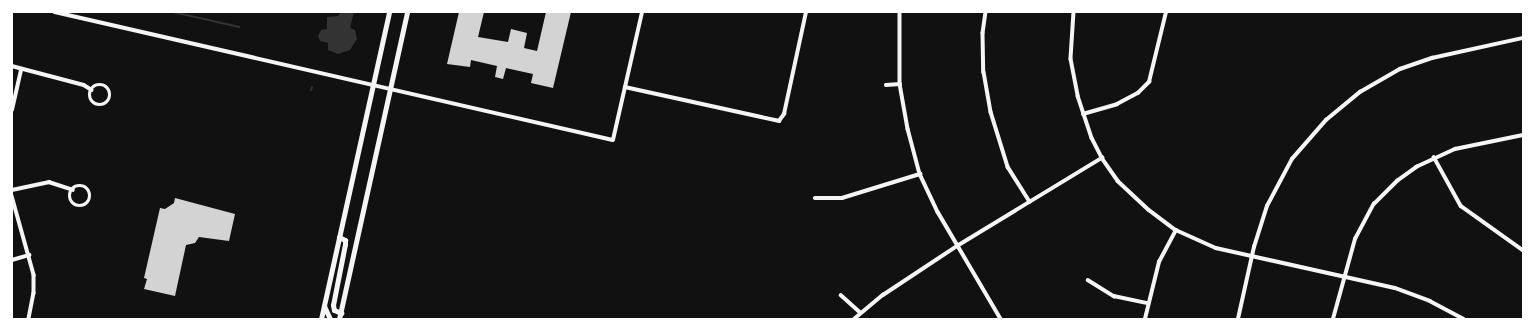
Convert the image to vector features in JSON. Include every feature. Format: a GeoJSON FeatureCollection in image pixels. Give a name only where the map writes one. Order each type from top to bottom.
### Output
{"type":"FeatureCollection","features":[{"type":"Feature","properties":{"kind":"main road"},"geometry":{"type":"LineString","coordinates":[[321,319],[390,12]]}},
{"type":"Feature","properties":{"kind":"main road"},"geometry":{"type":"LineString","coordinates":[[339,319],[407,12]]}},
{"type":"Feature","properties":{"kind":"main road"},"geometry":{"type":"LineString","coordinates":[[340,237],[345,240],[345,244],[333,306],[334,310],[341,312]]}},
{"type":"Feature","properties":{"kind":"main road"},"geometry":{"type":"LineString","coordinates":[[324,306],[330,319]]}},
{"type":"Feature","properties":{"kind":"street"},"geometry":{"type":"LineString","coordinates":[[55,12],[65,13],[613,140],[642,12]]}},
{"type":"Feature","properties":{"kind":"street"},"geometry":{"type":"LineString","coordinates":[[625,87],[779,121],[784,114],[806,12]]}},
{"type":"Feature","properties":{"kind":"street"},"geometry":{"type":"LineString","coordinates":[[900,12],[900,84],[908,129],[920,174],[957,246],[1001,319]]}},
{"type":"Feature","properties":{"kind":"street"},"geometry":{"type":"LineString","coordinates":[[986,12],[983,33],[984,72],[990,112],[1008,166],[1030,202]]}},
{"type":"Feature","properties":{"kind":"street"},"geometry":{"type":"LineString","coordinates":[[1074,12],[1071,59],[1083,114],[1102,158],[1127,190],[1176,230],[1216,248],[1343,278],[1395,288],[1430,301],[1464,319]]}},
{"type":"Feature","properties":{"kind":"street"},"geometry":{"type":"LineString","coordinates":[[1083,114],[1124,100],[1138,93],[1150,82],[1166,12]]}},
{"type":"Feature","properties":{"kind":"street"},"geometry":{"type":"LineString","coordinates":[[1238,319],[1252,257],[1267,206],[1285,170],[1314,132],[1345,102],[1383,78],[1412,64],[1523,38]]}},
{"type":"Feature","properties":{"kind":"street"},"geometry":{"type":"LineString","coordinates":[[12,66],[21,70],[84,84],[92,90]]}},
{"type":"Feature","properties":{"kind":"street"},"geometry":{"type":"LineString","coordinates":[[12,110],[21,70]]}},
{"type":"Feature","properties":{"kind":"street"},"geometry":{"type":"LineString","coordinates":[[886,85],[900,84]]}},
{"type":"Feature","properties":{"kind":"street"},"geometry":{"type":"LineString","coordinates":[[100,85],[106,87],[110,95],[108,101],[99,105],[93,102],[90,96],[92,90],[100,85]]}},
{"type":"Feature","properties":{"kind":"street"},"geometry":{"type":"LineString","coordinates":[[1333,319],[1343,278],[1355,239],[1374,204],[1397,181],[1416,167],[1434,157],[1455,149],[1523,135]]}},
{"type":"Feature","properties":{"kind":"street"},"geometry":{"type":"LineString","coordinates":[[1434,157],[1461,206],[1523,250]]}},
{"type":"Feature","properties":{"kind":"street"},"geometry":{"type":"LineString","coordinates":[[854,319],[860,312],[957,246],[1102,158]]}},
{"type":"Feature","properties":{"kind":"street"},"geometry":{"type":"LineString","coordinates":[[815,198],[842,198],[920,174]]}},
{"type":"Feature","properties":{"kind":"street"},"geometry":{"type":"LineString","coordinates":[[12,190],[49,182],[72,190],[81,186],[86,189],[90,197],[88,202],[80,206],[74,204],[70,196],[72,190]]}},
{"type":"Feature","properties":{"kind":"street"},"geometry":{"type":"LineString","coordinates":[[12,196],[34,275],[34,293],[29,319]]}},
{"type":"Feature","properties":{"kind":"street"},"geometry":{"type":"LineString","coordinates":[[1145,319],[1160,262],[1176,230]]}},
{"type":"Feature","properties":{"kind":"street"},"geometry":{"type":"LineString","coordinates":[[12,260],[29,255]]}},
{"type":"Feature","properties":{"kind":"street"},"geometry":{"type":"LineString","coordinates":[[1088,280],[1114,296],[1148,303]]}},
{"type":"Feature","properties":{"kind":"street"},"geometry":{"type":"LineString","coordinates":[[841,295],[860,312]]}},
{"type":"Feature","properties":{"kind":"shaded area"},"geometry":{"type":"Polygon","coordinates":[[[341,12],[354,12],[350,28],[355,30],[357,39],[350,50],[338,54],[328,50],[328,43],[320,41],[318,36],[321,30],[327,29],[327,17],[338,16],[341,12]]]}},
{"type":"Feature","properties":{"kind":"building"},"geometry":{"type":"Polygon","coordinates":[[[459,12],[484,12],[478,37],[508,42],[511,29],[527,33],[524,48],[537,51],[546,12],[571,12],[553,88],[531,83],[533,74],[506,68],[503,79],[495,77],[497,66],[471,60],[470,67],[447,64],[459,12]]]}},
{"type":"Feature","properties":{"kind":"building"},"geometry":{"type":"Polygon","coordinates":[[[175,198],[235,214],[229,241],[199,237],[195,243],[186,245],[175,296],[144,289],[147,279],[144,278],[160,208],[165,209],[174,203],[175,198]]]}},
{"type":"Feature","properties":{"kind":"waterway"},"geometry":{"type":"LineString","coordinates":[[173,12],[239,27]]}}]}
